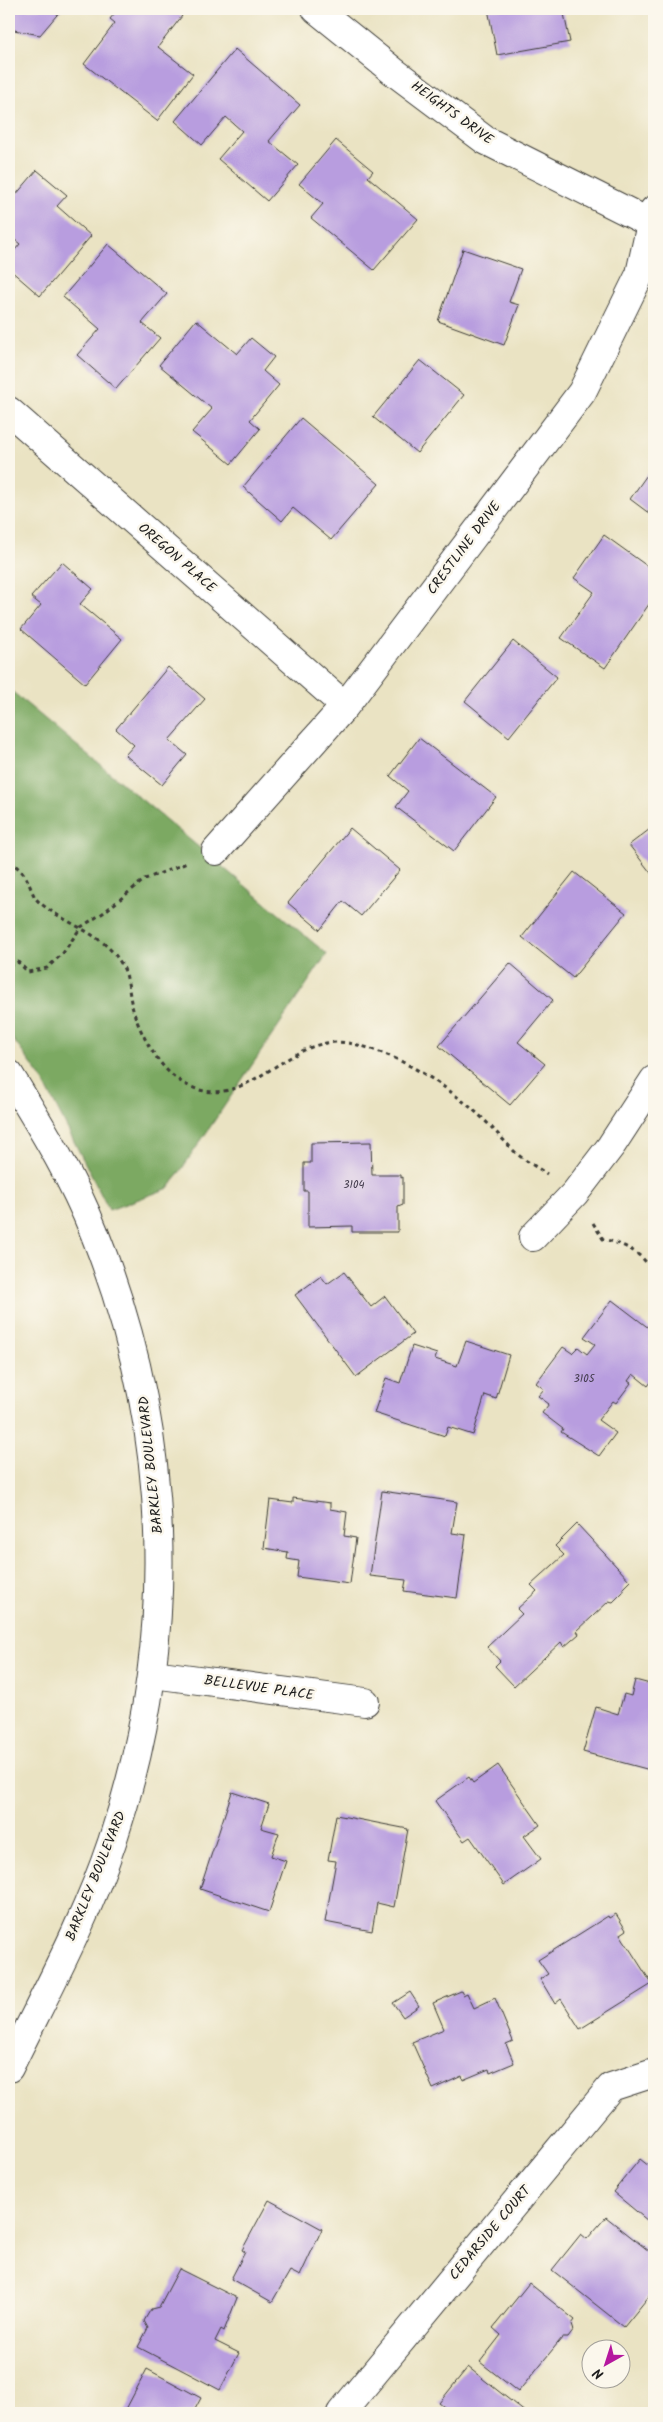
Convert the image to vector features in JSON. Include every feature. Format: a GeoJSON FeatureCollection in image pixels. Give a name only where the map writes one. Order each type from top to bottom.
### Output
{"type":"FeatureCollection","features":[{"type":"Feature","properties":{"kind":"street","name":"HEIGHTS DRIVE"},"geometry":{"type":"LineString","coordinates":[[316,9],[393,71],[485,140],[654,220]]}},
{"type":"Feature","properties":{"kind":"street","name":"CRESTLINE DRIVE"},"geometry":{"type":"LineString","coordinates":[[216,851],[345,706],[582,392],[640,274],[654,220]]}},
{"type":"Feature","properties":{"kind":"street","name":"OREGON PLACE"},"geometry":{"type":"LineString","coordinates":[[9,411],[345,706]]}},
{"type":"Feature","properties":{"kind":"street","name":"BARKLEY BOULEVARD"},"geometry":{"type":"LineString","coordinates":[[9,1074],[55,1149],[94,1230],[124,1315],[146,1402],[159,1506],[160,1566],[153,1674],[130,1787],[112,1844],[84,1914],[9,2068]]}},
{"type":"Feature","properties":{"kind":"street"},"geometry":{"type":"LineString","coordinates":[[533,1237],[576,1193],[611,1146],[654,1080]]}},
{"type":"Feature","properties":{"kind":"street","name":"BELLEVUE PLACE"},"geometry":{"type":"LineString","coordinates":[[153,1674],[365,1702]]}},
{"type":"Feature","properties":{"kind":"street","name":"CEDARSIDE COURT"},"geometry":{"type":"LineString","coordinates":[[341,2413],[611,2087],[654,2073]]}},
{"type":"Feature","properties":{"kind":"path"},"geometry":{"type":"LineString","coordinates":[[9,965],[18,962],[28,972],[47,968],[64,953],[81,927],[103,913],[145,879],[216,851]]}},
{"type":"Feature","properties":{"kind":"path"},"geometry":{"type":"LineString","coordinates":[[9,860],[24,873],[37,901],[55,915],[81,927],[98,938],[124,970],[132,1009],[149,1044],[161,1063],[178,1079],[201,1090],[227,1092],[252,1080],[304,1048],[347,1042],[408,1066],[461,1100],[494,1128],[517,1153]]}},
{"type":"Feature","properties":{"kind":"path"},"geometry":{"type":"LineString","coordinates":[[576,1193],[603,1239],[622,1244],[638,1254],[645,1259],[654,1274]]}},
{"type":"Feature","properties":{"kind":"green space"},"geometry":{"type":"Polygon","coordinates":[[[9,689],[327,954],[169,1188],[109,1210],[41,1077],[9,1034],[9,689]]]}},
{"type":"Feature","properties":{"kind":"building"},"geometry":{"type":"Polygon","coordinates":[[[9,9],[62,9],[40,35],[9,29],[9,9]]]}},
{"type":"Feature","properties":{"kind":"building"},"geometry":{"type":"Polygon","coordinates":[[[118,9],[173,9],[182,16],[158,47],[193,74],[157,121],[84,64],[115,23],[110,19],[118,9]]]}},
{"type":"Feature","properties":{"kind":"building"},"geometry":{"type":"Polygon","coordinates":[[[488,9],[563,9],[570,42],[497,55],[488,9]]]}},
{"type":"Feature","properties":{"kind":"building"},"geometry":{"type":"Polygon","coordinates":[[[235,49],[300,105],[269,141],[298,165],[267,201],[218,159],[242,131],[226,117],[202,145],[175,121],[235,49]]]}},
{"type":"Feature","properties":{"kind":"building"},"geometry":{"type":"Polygon","coordinates":[[[336,140],[373,171],[368,177],[418,219],[374,270],[311,218],[323,204],[299,184],[336,140]]]}},
{"type":"Feature","properties":{"kind":"building"},"geometry":{"type":"Polygon","coordinates":[[[37,170],[67,195],[57,206],[91,236],[40,296],[9,269],[9,257],[20,244],[9,235],[9,203],[37,170]]]}},
{"type":"Feature","properties":{"kind":"building"},"geometry":{"type":"Polygon","coordinates":[[[108,244],[167,294],[142,323],[160,338],[116,389],[77,355],[100,329],[63,297],[108,244]]]}},
{"type":"Feature","properties":{"kind":"building"},"geometry":{"type":"Polygon","coordinates":[[[463,249],[521,269],[509,302],[519,305],[504,345],[438,321],[463,249]]]}},
{"type":"Feature","properties":{"kind":"building"},"geometry":{"type":"Polygon","coordinates":[[[196,320],[237,354],[251,338],[274,357],[263,371],[279,385],[250,420],[260,429],[231,464],[192,432],[212,409],[159,365],[196,320]]]}},
{"type":"Feature","properties":{"kind":"building"},"geometry":{"type":"Polygon","coordinates":[[[420,360],[464,395],[417,453],[373,417],[420,360]]]}},
{"type":"Feature","properties":{"kind":"building"},"geometry":{"type":"Polygon","coordinates":[[[301,418],[379,484],[331,540],[293,508],[282,521],[243,487],[301,418]]]}},
{"type":"Feature","properties":{"kind":"building"},"geometry":{"type":"Polygon","coordinates":[[[654,465],[654,517],[630,499],[654,465]]]}},
{"type":"Feature","properties":{"kind":"building"},"geometry":{"type":"Polygon","coordinates":[[[604,535],[654,571],[654,597],[605,668],[561,638],[594,592],[574,578],[604,535]]]}},
{"type":"Feature","properties":{"kind":"building"},"geometry":{"type":"Polygon","coordinates":[[[62,562],[93,589],[80,604],[122,639],[85,684],[21,629],[41,605],[31,597],[62,562]]]}},
{"type":"Feature","properties":{"kind":"building"},"geometry":{"type":"Polygon","coordinates":[[[513,641],[557,677],[509,737],[465,701],[513,641]]]}},
{"type":"Feature","properties":{"kind":"building"},"geometry":{"type":"Polygon","coordinates":[[[168,667],[205,699],[169,740],[187,755],[162,785],[125,755],[134,745],[116,729],[168,667]]]}},
{"type":"Feature","properties":{"kind":"building"},"geometry":{"type":"Polygon","coordinates":[[[419,738],[496,797],[454,851],[396,807],[408,791],[390,776],[419,738]]]}},
{"type":"Feature","properties":{"kind":"building"},"geometry":{"type":"Polygon","coordinates":[[[654,826],[654,877],[629,845],[654,826]]]}},
{"type":"Feature","properties":{"kind":"building"},"geometry":{"type":"Polygon","coordinates":[[[350,828],[400,870],[361,916],[343,901],[320,930],[288,903],[350,828]]]}},
{"type":"Feature","properties":{"kind":"building"},"geometry":{"type":"Polygon","coordinates":[[[574,872],[626,913],[573,978],[522,937],[574,872]]]}},
{"type":"Feature","properties":{"kind":"building"},"geometry":{"type":"Polygon","coordinates":[[[510,963],[553,1000],[518,1042],[545,1064],[510,1105],[439,1046],[510,963]]]}},
{"type":"Feature","properties":{"kind":"building"},"geometry":{"type":"Polygon","coordinates":[[[371,1142],[372,1175],[401,1175],[401,1178],[403,1177],[403,1205],[398,1207],[398,1232],[352,1232],[352,1226],[308,1227],[308,1191],[304,1191],[304,1163],[311,1163],[311,1143],[371,1142]]]}},
{"type":"Feature","properties":{"kind":"building"},"geometry":{"type":"Polygon","coordinates":[[[344,1272],[371,1307],[385,1296],[413,1334],[356,1377],[295,1295],[321,1276],[327,1284],[344,1272]]]}},
{"type":"Feature","properties":{"kind":"building"},"geometry":{"type":"Polygon","coordinates":[[[612,1300],[654,1332],[654,1378],[648,1386],[633,1374],[628,1381],[631,1383],[616,1403],[613,1401],[598,1420],[616,1433],[599,1456],[561,1432],[563,1429],[542,1413],[549,1404],[538,1396],[544,1389],[536,1383],[563,1347],[572,1353],[578,1347],[587,1354],[595,1344],[584,1337],[612,1300]]]}},
{"type":"Feature","properties":{"kind":"building"},"geometry":{"type":"Polygon","coordinates":[[[466,1341],[509,1355],[496,1399],[485,1395],[473,1435],[448,1427],[445,1436],[374,1413],[386,1378],[400,1383],[412,1346],[437,1354],[435,1359],[457,1366],[466,1341]]]}},
{"type":"Feature","properties":{"kind":"building"},"geometry":{"type":"Polygon","coordinates":[[[382,1491],[457,1502],[452,1533],[466,1535],[457,1598],[404,1591],[406,1580],[370,1576],[382,1491]]]}},
{"type":"Feature","properties":{"kind":"building"},"geometry":{"type":"Polygon","coordinates":[[[293,1498],[330,1503],[330,1509],[347,1512],[344,1536],[356,1538],[350,1584],[297,1577],[299,1561],[287,1559],[288,1552],[264,1548],[270,1500],[293,1503],[293,1498]]]}},
{"type":"Feature","properties":{"kind":"building"},"geometry":{"type":"Polygon","coordinates":[[[577,1524],[630,1581],[613,1602],[609,1601],[577,1631],[579,1634],[564,1647],[561,1642],[514,1686],[495,1666],[500,1661],[487,1647],[522,1614],[517,1609],[537,1591],[531,1585],[564,1555],[555,1546],[577,1524]]]}},
{"type":"Feature","properties":{"kind":"building"},"geometry":{"type":"Polygon","coordinates":[[[635,1680],[654,1685],[654,1771],[583,1752],[596,1707],[618,1714],[624,1694],[631,1696],[635,1680]]]}},
{"type":"Feature","properties":{"kind":"building"},"geometry":{"type":"Polygon","coordinates":[[[498,1765],[540,1825],[524,1836],[541,1859],[504,1885],[470,1837],[464,1841],[435,1801],[469,1777],[473,1783],[498,1765]]]}},
{"type":"Feature","properties":{"kind":"building"},"geometry":{"type":"Polygon","coordinates":[[[232,1792],[269,1804],[261,1828],[279,1833],[271,1856],[286,1861],[269,1912],[200,1889],[232,1792]]]}},
{"type":"Feature","properties":{"kind":"building"},"geometry":{"type":"Polygon","coordinates":[[[336,1815],[408,1829],[394,1907],[377,1903],[372,1931],[325,1922],[336,1861],[328,1860],[336,1815]]]}},
{"type":"Feature","properties":{"kind":"building"},"geometry":{"type":"Polygon","coordinates":[[[616,1914],[626,1930],[620,1934],[652,1984],[580,2029],[561,1999],[555,2004],[540,1979],[548,1974],[538,1960],[608,1916],[609,1918],[616,1914]]]}},
{"type":"Feature","properties":{"kind":"building"},"geometry":{"type":"Polygon","coordinates":[[[461,1991],[463,1995],[467,1993],[474,2008],[495,1998],[513,2041],[506,2044],[514,2063],[490,2073],[489,2069],[463,2080],[462,2076],[433,2089],[412,2042],[444,2029],[433,2003],[461,1991]]]}},
{"type":"Feature","properties":{"kind":"building"},"geometry":{"type":"Polygon","coordinates":[[[410,1992],[419,2006],[403,2017],[393,2003],[410,1992]]]}},
{"type":"Feature","properties":{"kind":"building"},"geometry":{"type":"Polygon","coordinates":[[[640,2159],[654,2170],[654,2226],[613,2192],[640,2159]]]}},
{"type":"Feature","properties":{"kind":"building"},"geometry":{"type":"Polygon","coordinates":[[[269,2200],[322,2229],[300,2276],[290,2271],[272,2302],[231,2279],[245,2252],[242,2250],[269,2200]]]}},
{"type":"Feature","properties":{"kind":"building"},"geometry":{"type":"Polygon","coordinates":[[[606,2217],[654,2255],[654,2290],[624,2327],[552,2270],[581,2234],[587,2239],[606,2217]]]}},
{"type":"Feature","properties":{"kind":"building"},"geometry":{"type":"Polygon","coordinates":[[[179,2269],[237,2298],[224,2331],[221,2329],[215,2341],[239,2353],[220,2390],[138,2347],[148,2328],[144,2321],[151,2309],[159,2307],[179,2269]]]}},
{"type":"Feature","properties":{"kind":"building"},"geometry":{"type":"Polygon","coordinates":[[[529,2283],[575,2320],[572,2324],[574,2330],[568,2338],[562,2338],[518,2392],[480,2362],[501,2335],[493,2328],[529,2283]]]}},
{"type":"Feature","properties":{"kind":"building"},"geometry":{"type":"Polygon","coordinates":[[[468,2367],[526,2413],[452,2413],[439,2403],[468,2367]]]}},
{"type":"Feature","properties":{"kind":"building"},"geometry":{"type":"Polygon","coordinates":[[[147,2369],[201,2398],[193,2413],[124,2413],[147,2369]]]}}]}
